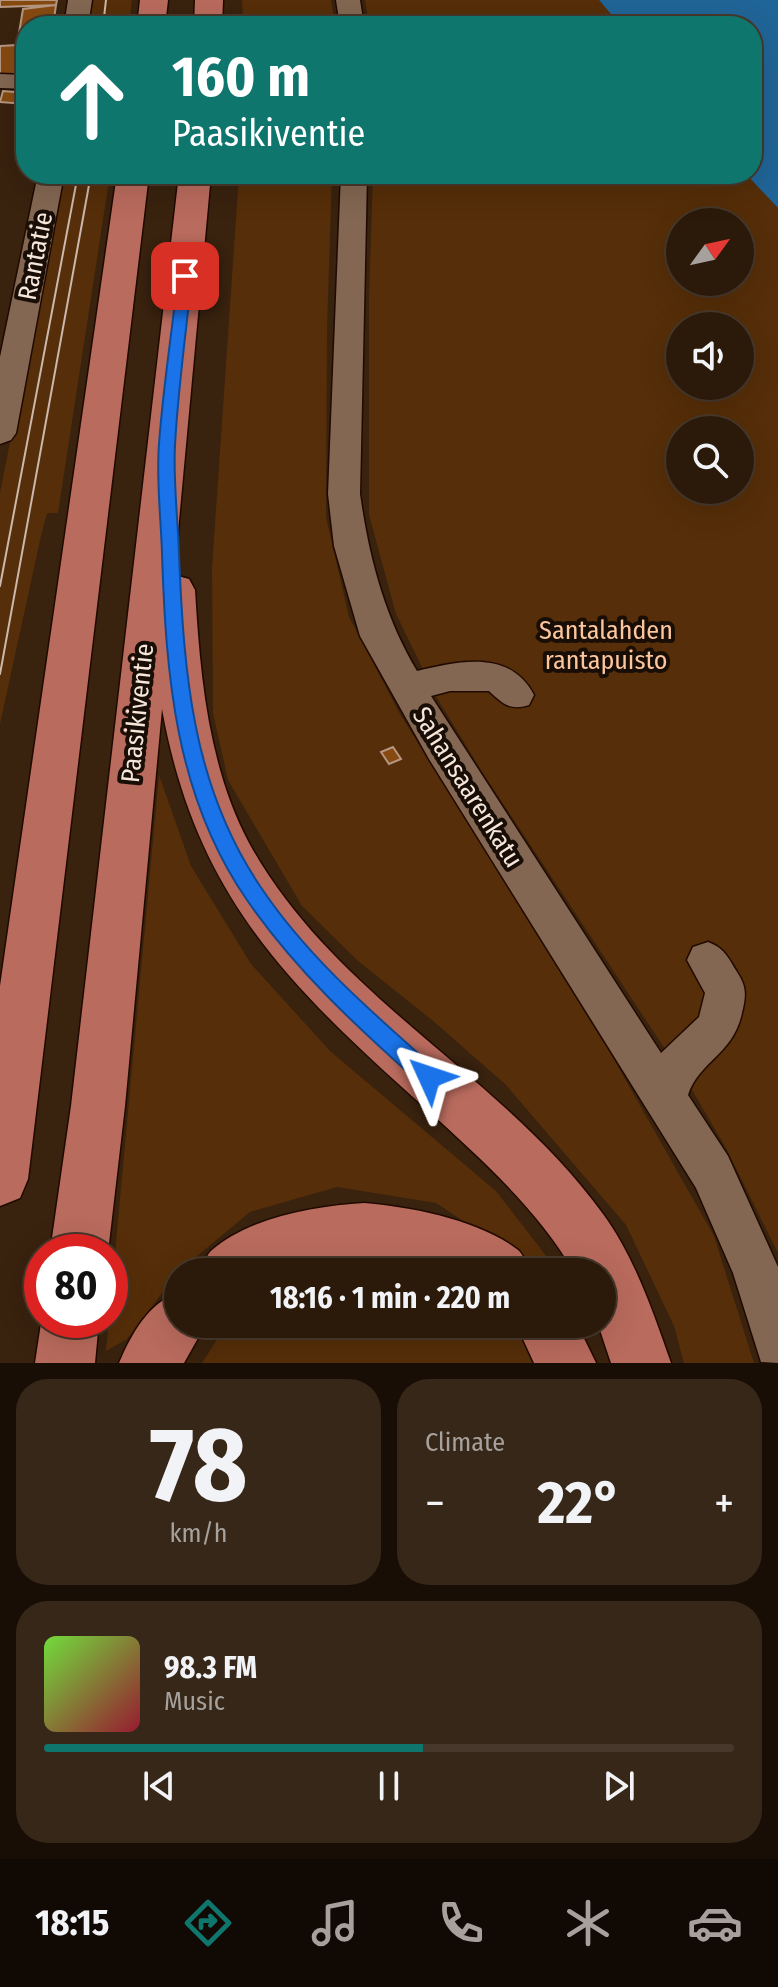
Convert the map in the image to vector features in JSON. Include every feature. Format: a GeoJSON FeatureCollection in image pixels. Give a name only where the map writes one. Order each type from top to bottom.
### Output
{"type":"FeatureCollection","features":[{"type":"Feature","properties":{"kind":"highway"},"geometry":{"type":"LineString","coordinates":[[0,1179],[132,184]]}},
{"type":"Feature","properties":{"kind":"highway","name":"Paasikiventie"},"geometry":{"type":"LineString","coordinates":[[81,1234],[98,1106],[194,184]]}},
{"type":"Feature","properties":{"kind":"highway"},"geometry":{"type":"LineString","coordinates":[[166,448],[174,648],[182,709],[194,766],[220,834],[252,892],[287,938],[345,1002],[506,1146],[559,1203],[596,1255],[627,1321],[641,1363]]}},
{"type":"Feature","properties":{"kind":"highway"},"geometry":{"type":"LineString","coordinates":[[248,1258],[307,1237],[364,1230],[412,1236],[460,1250],[475,1258]]}},
{"type":"Feature","properties":{"kind":"highway"},"geometry":{"type":"LineString","coordinates":[[65,1363],[68,1338]]}},
{"type":"Feature","properties":{"kind":"highway"},"geometry":{"type":"LineString","coordinates":[[149,1363],[166,1338]]}},
{"type":"Feature","properties":{"kind":"highway"},"geometry":{"type":"LineString","coordinates":[[553,1338],[566,1363]]}},
{"type":"Feature","properties":{"kind":"street","name":"Rantatie"},"geometry":{"type":"LineString","coordinates":[[2,417],[49,184]]}},
{"type":"Feature","properties":{"kind":"street","name":"Sahansaarenkatu"},"geometry":{"type":"LineString","coordinates":[[354,184],[344,494],[351,546],[378,636],[406,688],[712,1172],[756,1271],[778,1345]]}},
{"type":"Feature","properties":{"kind":"street"},"geometry":{"type":"LineString","coordinates":[[406,688],[450,677],[498,677],[516,695]]}},
{"type":"Feature","properties":{"kind":"street"},"geometry":{"type":"LineString","coordinates":[[666,1096],[674,1070],[718,1027],[726,991],[708,960]]}},
{"type":"Feature","properties":{"kind":"green space"},"geometry":{"type":"Polygon","coordinates":[[[92,0],[132,0],[130,16],[90,16],[92,0]]]}},
{"type":"Feature","properties":{"kind":"green space"},"geometry":{"type":"Polygon","coordinates":[[[242,0],[331,0],[333,16],[243,16],[242,0]]]}},
{"type":"Feature","properties":{"kind":"green space"},"geometry":{"type":"Polygon","coordinates":[[[365,0],[599,0],[613,16],[367,16],[365,0]]]}},
{"type":"Feature","properties":{"kind":"green space"},"geometry":{"type":"Polygon","coordinates":[[[61,184],[108,184],[58,513],[47,513],[0,724],[0,493],[61,184]]]}},
{"type":"Feature","properties":{"kind":"green space"},"geometry":{"type":"Polygon","coordinates":[[[238,184],[332,184],[326,517],[349,617],[400,714],[612,1056],[714,1236],[754,1363],[684,1363],[674,1326],[626,1225],[505,1084],[358,961],[302,906],[228,780],[213,713],[212,568],[238,184]]]}},
{"type":"Feature","properties":{"kind":"green space","name":"Santalahden rantapuisto"},"geometry":{"type":"Polygon","coordinates":[[[373,184],[755,184],[778,208],[778,1253],[726,1148],[692,1090],[481,770],[437,698],[396,614],[369,515],[369,298],[373,184]]]}},
{"type":"Feature","properties":{"kind":"green space"},"geometry":{"type":"Polygon","coordinates":[[[159,775],[191,866],[251,964],[330,1051],[496,1191],[547,1257],[519,1258],[436,1203],[337,1187],[250,1212],[195,1258],[164,1258],[164,1290],[128,1338],[128,1234],[117,1234],[159,775]]]}},
{"type":"Feature","properties":{"kind":"green space"},"geometry":{"type":"Polygon","coordinates":[[[107,1338],[128,1338],[127,1339],[106,1351],[107,1338]]]}},
{"type":"Feature","properties":{"kind":"green space"},"geometry":{"type":"Polygon","coordinates":[[[218,1338],[520,1338],[534,1363],[202,1363],[218,1338]]]}},
{"type":"Feature","properties":{"kind":"water"},"geometry":{"type":"Polygon","coordinates":[[[599,0],[778,0],[778,208],[755,184],[762,184],[762,16],[613,16],[599,0]]]}},
{"type":"Feature","properties":{"kind":"building"},"geometry":{"type":"Polygon","coordinates":[[[0,0],[57,0],[56,5],[0,7],[0,0]]]}},
{"type":"Feature","properties":{"kind":"building"},"geometry":{"type":"Polygon","coordinates":[[[56,5],[54,16],[22,16],[23,9],[56,5]]]}},
{"type":"Feature","properties":{"kind":"building"},"geometry":{"type":"Polygon","coordinates":[[[16,45],[16,74],[0,74],[0,46],[16,45]]]}},
{"type":"Feature","properties":{"kind":"building"},"geometry":{"type":"Polygon","coordinates":[[[3,91],[16,92],[16,103],[0,102],[3,91]]]}},
{"type":"Feature","properties":{"kind":"building"},"geometry":{"type":"Polygon","coordinates":[[[393,747],[401,759],[389,764],[381,752],[393,747]]]}},
{"type":"Feature","properties":{"kind":"tram line"},"geometry":{"type":"LineString","coordinates":[[104,16],[106,0]]}},
{"type":"Feature","properties":{"kind":"tram line"},"geometry":{"type":"LineString","coordinates":[[0,586],[76,184]]}},
{"type":"Feature","properties":{"kind":"tram line"},"geometry":{"type":"LineString","coordinates":[[0,674],[89,184]]}},
{"type":"Feature","properties":{"kind":"route"},"geometry":{"type":"LineString","coordinates":[[185,276],[166,448],[174,648],[194,766],[220,834],[252,892],[269,915],[345,1002],[429,1077]]}}]}
